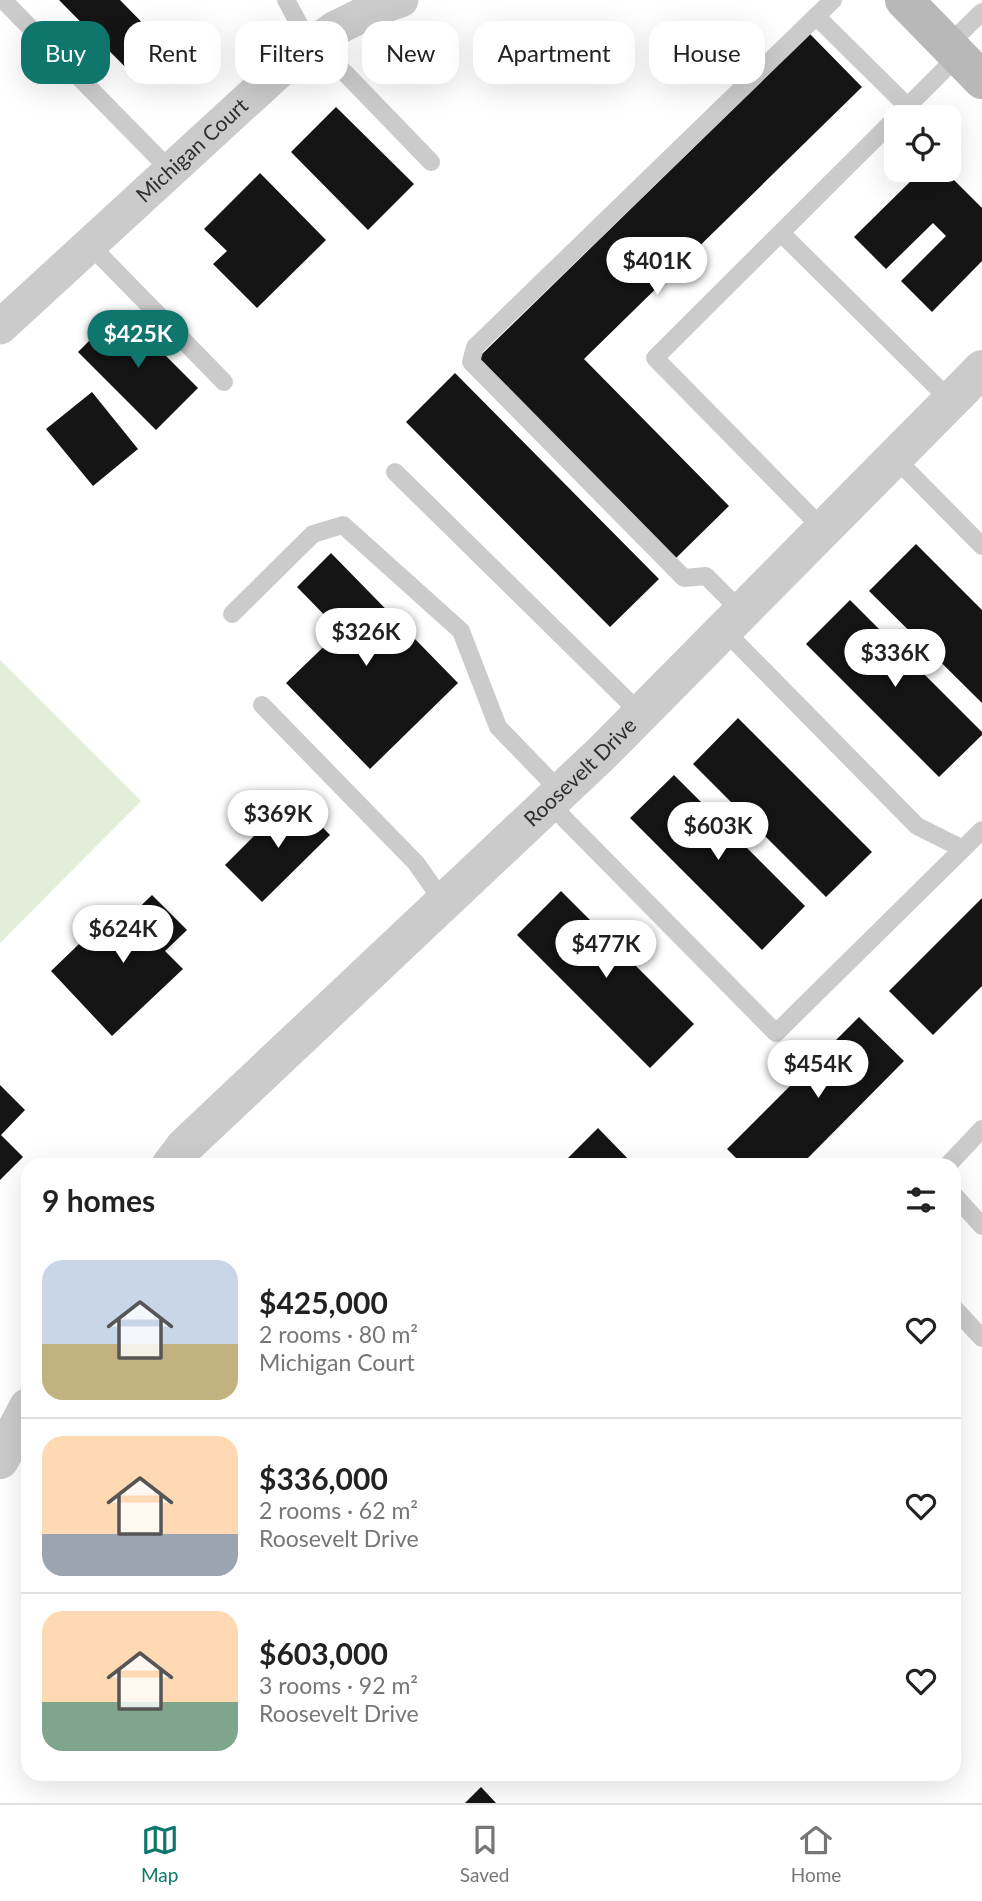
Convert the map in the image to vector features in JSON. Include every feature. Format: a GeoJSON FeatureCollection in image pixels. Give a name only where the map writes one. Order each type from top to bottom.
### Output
{"type":"FeatureCollection","features":[{"type":"Feature","properties":{"kind":"main road"},"geometry":{"type":"LineString","coordinates":[[904,0],[963,60]]}},
{"type":"Feature","properties":{"kind":"street","name":"Michigan Court"},"geometry":{"type":"LineString","coordinates":[[348,22],[401,0]]}},
{"type":"Feature","properties":{"kind":"street","name":"Michigan Court"},"geometry":{"type":"LineString","coordinates":[[0,327],[265,84]]}},
{"type":"Feature","properties":{"kind":"street","name":"Roosevelt Drive"},"geometry":{"type":"LineString","coordinates":[[176,1158],[185,1146],[641,714],[982,369]]}},
{"type":"Feature","properties":{"kind":"street"},"geometry":{"type":"LineString","coordinates":[[0,1460],[21,1420]]}},
{"type":"Feature","properties":{"kind":"lane"},"geometry":{"type":"LineString","coordinates":[[3,0],[170,171]]}},
{"type":"Feature","properties":{"kind":"lane"},"geometry":{"type":"LineString","coordinates":[[286,0],[299,21]]}},
{"type":"Feature","properties":{"kind":"lane"},"geometry":{"type":"LineString","coordinates":[[833,0],[475,347],[471,362],[684,578],[706,576],[733,621],[917,826],[963,849]]}},
{"type":"Feature","properties":{"kind":"lane"},"geometry":{"type":"LineString","coordinates":[[908,105],[963,60],[982,12]]}},
{"type":"Feature","properties":{"kind":"lane"},"geometry":{"type":"LineString","coordinates":[[816,16],[906,105]]}},
{"type":"Feature","properties":{"kind":"lane"},"geometry":{"type":"LineString","coordinates":[[348,79],[431,162]]}},
{"type":"Feature","properties":{"kind":"lane"},"geometry":{"type":"LineString","coordinates":[[823,529],[655,358],[884,129]]}},
{"type":"Feature","properties":{"kind":"lane"},"geometry":{"type":"LineString","coordinates":[[781,233],[950,400]]}},
{"type":"Feature","properties":{"kind":"lane"},"geometry":{"type":"LineString","coordinates":[[90,245],[224,382]]}},
{"type":"Feature","properties":{"kind":"lane"},"geometry":{"type":"LineString","coordinates":[[894,457],[982,546]]}},
{"type":"Feature","properties":{"kind":"lane"},"geometry":{"type":"LineString","coordinates":[[395,472],[641,714]]}},
{"type":"Feature","properties":{"kind":"lane"},"geometry":{"type":"LineString","coordinates":[[232,614],[313,534],[343,525],[461,631],[498,727],[555,798],[776,1033],[982,830]]}},
{"type":"Feature","properties":{"kind":"lane"},"geometry":{"type":"LineString","coordinates":[[262,705],[416,863],[444,903]]}},
{"type":"Feature","properties":{"kind":"lane"},"geometry":{"type":"LineString","coordinates":[[955,1158],[982,1129]]}},
{"type":"Feature","properties":{"kind":"lane"},"geometry":{"type":"LineString","coordinates":[[961,1203],[982,1226]]}},
{"type":"Feature","properties":{"kind":"lane"},"geometry":{"type":"LineString","coordinates":[[961,1316],[982,1338]]}},
{"type":"Feature","properties":{"kind":"green space"},"geometry":{"type":"Polygon","coordinates":[[[0,660],[141,801],[0,943],[0,660]]]}},
{"type":"Feature","properties":{"kind":"building"},"geometry":{"type":"Polygon","coordinates":[[[59,0],[120,0],[141,21],[124,21],[124,66],[110,52],[110,21],[80,21],[59,0]]]}},
{"type":"Feature","properties":{"kind":"building"},"geometry":{"type":"Polygon","coordinates":[[[810,34],[862,87],[584,359],[729,506],[674,560],[477,359],[759,84],[765,84],[765,78],[810,34]]]}},
{"type":"Feature","properties":{"kind":"building"},"geometry":{"type":"Polygon","coordinates":[[[336,107],[414,184],[368,230],[291,152],[336,107]]]}},
{"type":"Feature","properties":{"kind":"building"},"geometry":{"type":"Polygon","coordinates":[[[260,173],[326,240],[257,308],[213,264],[227,251],[204,229],[260,173]]]}},
{"type":"Feature","properties":{"kind":"building"},"geometry":{"type":"Polygon","coordinates":[[[910,182],[956,182],[982,208],[982,261],[932,312],[901,281],[946,236],[933,223],[886,269],[854,237],[910,182]]]}},
{"type":"Feature","properties":{"kind":"building"},"geometry":{"type":"Polygon","coordinates":[[[120,310],[198,388],[156,430],[78,352],[120,310]]]}},
{"type":"Feature","properties":{"kind":"building"},"geometry":{"type":"Polygon","coordinates":[[[455,373],[659,579],[610,627],[406,422],[455,373]]]}},
{"type":"Feature","properties":{"kind":"building"},"geometry":{"type":"Polygon","coordinates":[[[92,392],[138,449],[93,486],[46,429],[92,392]]]}},
{"type":"Feature","properties":{"kind":"building"},"geometry":{"type":"Polygon","coordinates":[[[916,544],[982,610],[982,703],[869,591],[916,544]]]}},
{"type":"Feature","properties":{"kind":"building"},"geometry":{"type":"Polygon","coordinates":[[[331,553],[458,683],[370,769],[286,683],[340,631],[297,587],[331,553]]]}},
{"type":"Feature","properties":{"kind":"building"},"geometry":{"type":"Polygon","coordinates":[[[850,600],[982,732],[939,777],[806,644],[850,600]]]}},
{"type":"Feature","properties":{"kind":"building"},"geometry":{"type":"Polygon","coordinates":[[[738,718],[872,852],[826,897],[693,764],[738,718]]]}},
{"type":"Feature","properties":{"kind":"building"},"geometry":{"type":"Polygon","coordinates":[[[674,775],[805,906],[762,950],[630,818],[674,775]]]}},
{"type":"Feature","properties":{"kind":"building"},"geometry":{"type":"Polygon","coordinates":[[[293,797],[330,835],[262,902],[225,865],[293,797]]]}},
{"type":"Feature","properties":{"kind":"building"},"geometry":{"type":"Polygon","coordinates":[[[561,891],[694,1024],[650,1068],[517,935],[561,891]]]}},
{"type":"Feature","properties":{"kind":"building"},"geometry":{"type":"Polygon","coordinates":[[[152,895],[187,930],[165,951],[183,969],[112,1036],[51,971],[108,916],[119,927],[152,895]]]}},
{"type":"Feature","properties":{"kind":"building"},"geometry":{"type":"Polygon","coordinates":[[[982,898],[982,986],[933,1035],[889,991],[982,898]]]}},
{"type":"Feature","properties":{"kind":"building"},"geometry":{"type":"Polygon","coordinates":[[[859,1017],[904,1061],[808,1158],[736,1158],[727,1149],[859,1017]]]}},
{"type":"Feature","properties":{"kind":"building"},"geometry":{"type":"Polygon","coordinates":[[[0,1085],[25,1110],[1,1135],[23,1157],[0,1180],[0,1085]]]}},
{"type":"Feature","properties":{"kind":"building"},"geometry":{"type":"Polygon","coordinates":[[[598,1128],[627,1158],[568,1158],[598,1128]]]}},
{"type":"Feature","properties":{"kind":"building"},"geometry":{"type":"Polygon","coordinates":[[[481,1787],[496,1803],[465,1803],[481,1787]]]}}]}
